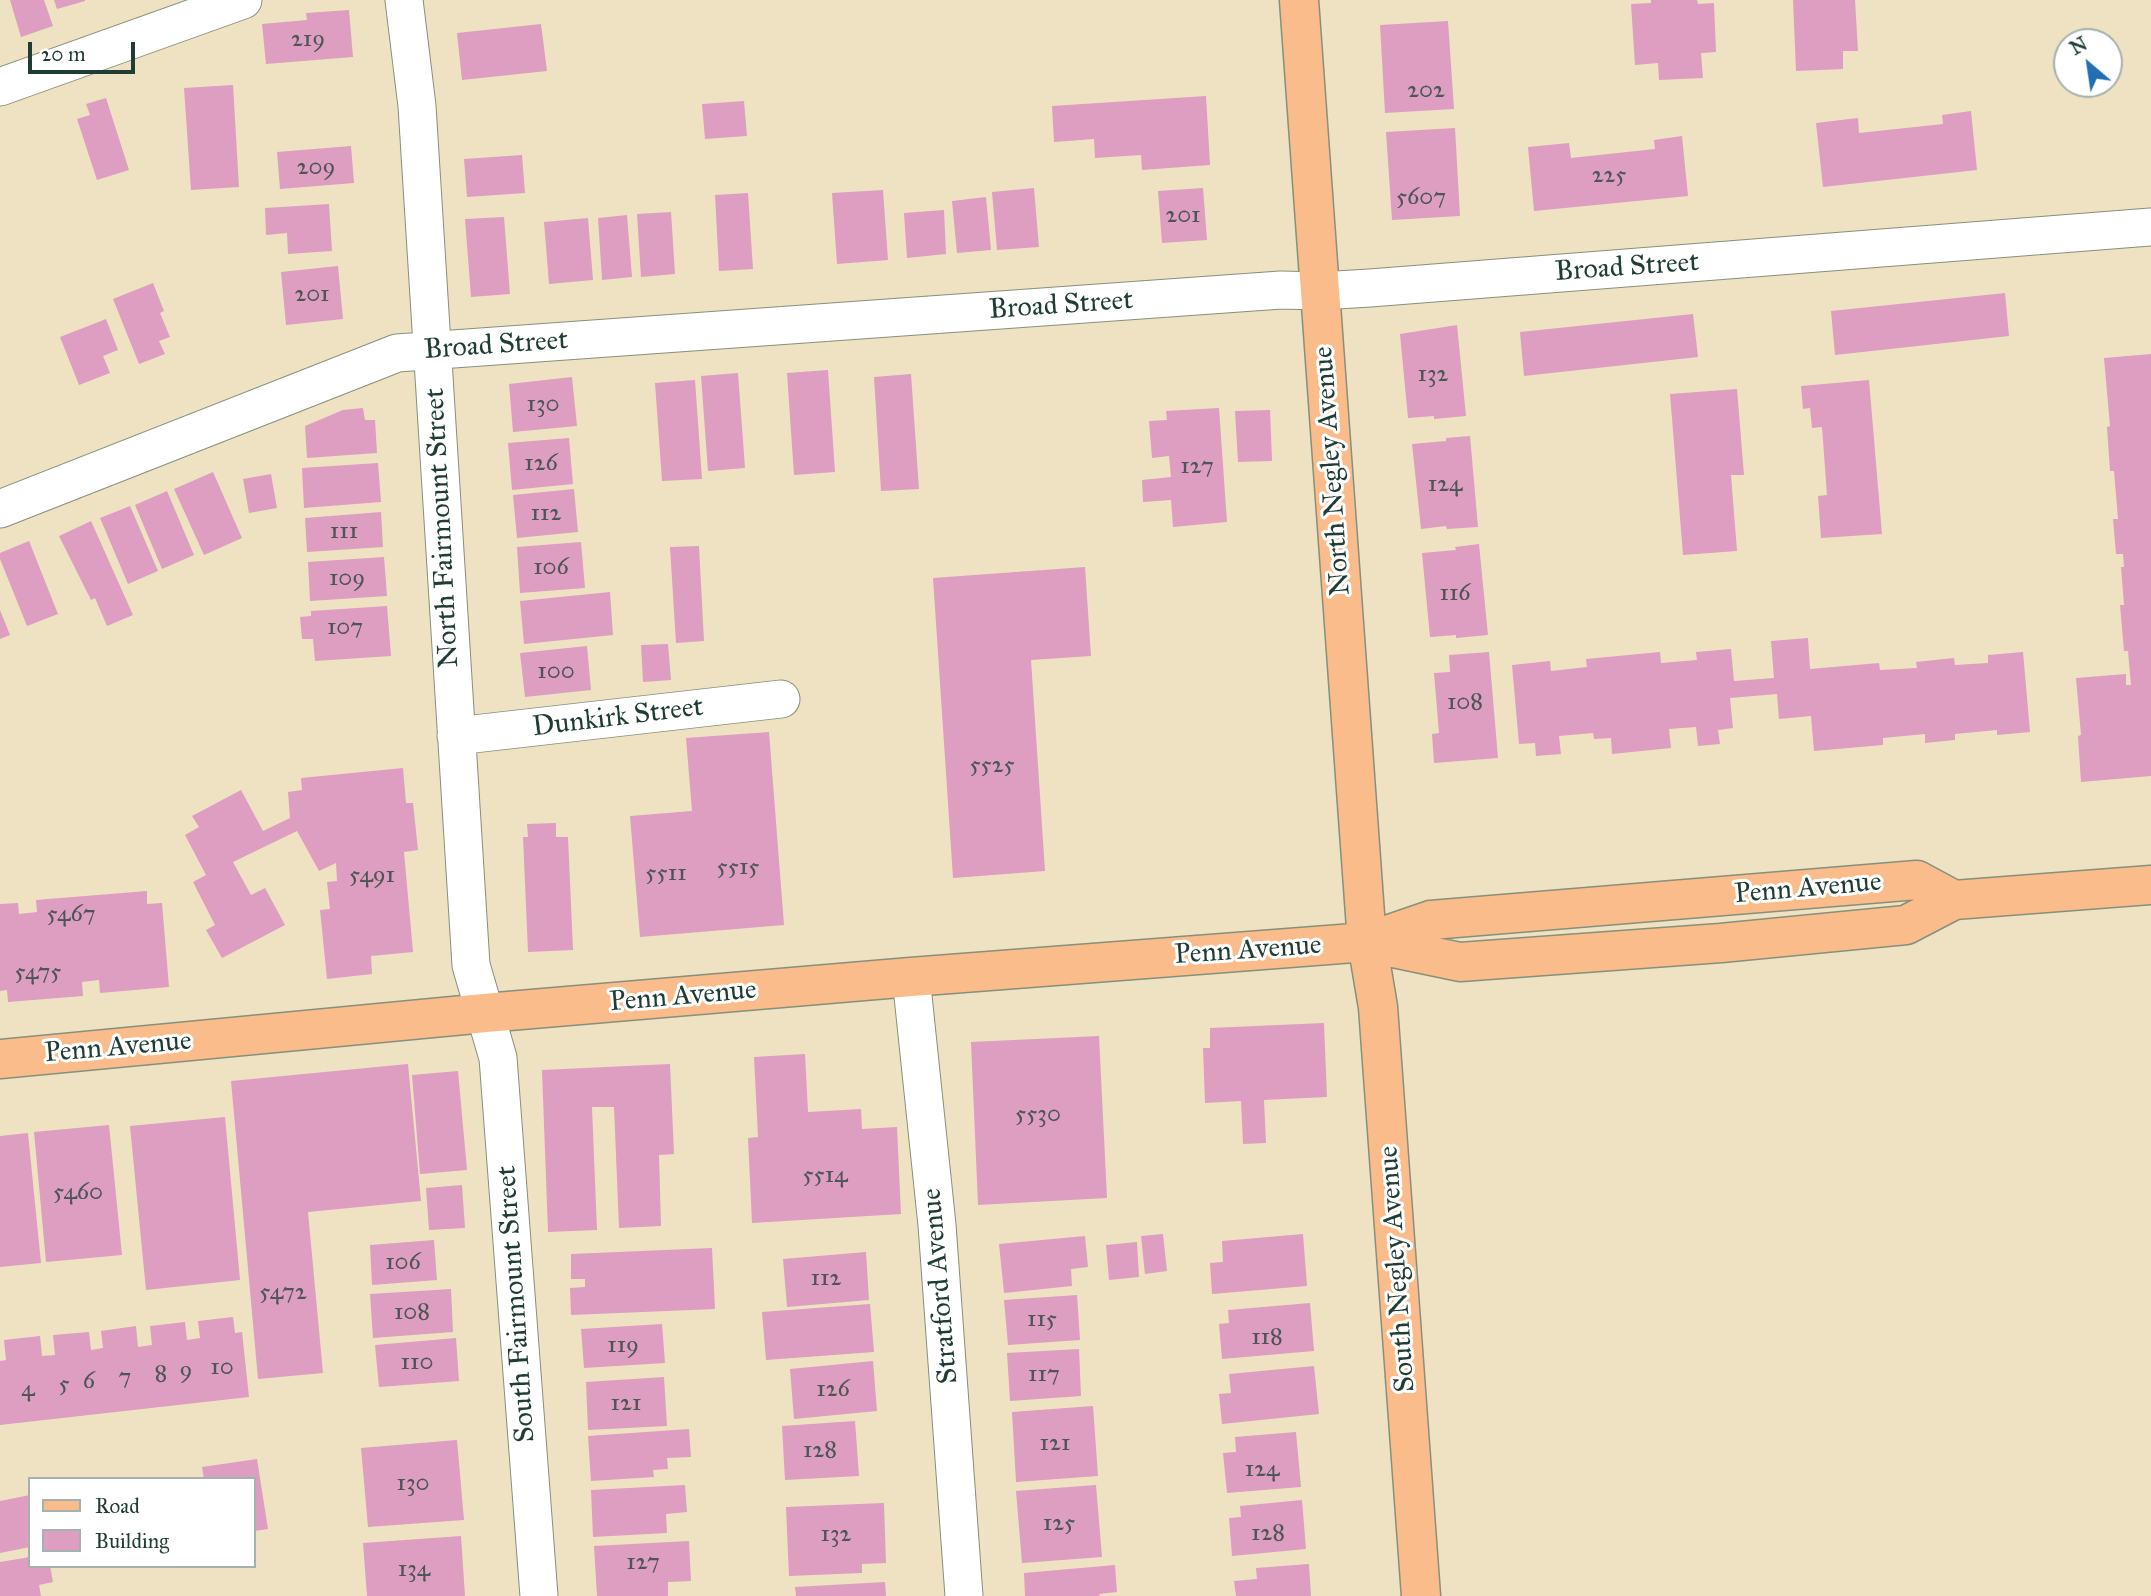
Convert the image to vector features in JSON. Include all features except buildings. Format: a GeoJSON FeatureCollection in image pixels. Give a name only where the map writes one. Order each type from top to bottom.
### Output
{"type":"FeatureCollection","features":[{"type":"Feature","properties":{"kind":"main road","name":"North Negley Avenue"},"geometry":{"type":"LineString","coordinates":[[1299,0],[1367,942]]}},
{"type":"Feature","properties":{"kind":"main road","name":"Penn Avenue"},"geometry":{"type":"LineString","coordinates":[[0,1059],[485,1013],[1367,942],[1460,962],[1721,943],[1906,925],[1954,900],[2151,885]]}},
{"type":"Feature","properties":{"kind":"main road","name":"South Negley Avenue"},"geometry":{"type":"LineString","coordinates":[[1367,942],[1378,1007],[1421,1596]]}},
{"type":"Feature","properties":{"kind":"street"},"geometry":{"type":"LineString","coordinates":[[0,87],[243,0]]}},
{"type":"Feature","properties":{"kind":"street","name":"North Fairmount Street"},"geometry":{"type":"LineString","coordinates":[[404,0],[417,106],[471,965],[485,1013]]}},
{"type":"Feature","properties":{"kind":"street","name":"Broad Street"},"geometry":{"type":"LineString","coordinates":[[0,509],[397,353],[1281,290],[1320,291],[2151,228]]}},
{"type":"Feature","properties":{"kind":"street","name":"Dunkirk Street"},"geometry":{"type":"LineString","coordinates":[[456,736],[781,699]]}},
{"type":"Feature","properties":{"kind":"street","name":"Stratford Avenue"},"geometry":{"type":"LineString","coordinates":[[911,977],[937,1225],[964,1596]]}},
{"type":"Feature","properties":{"kind":"street","name":"South Fairmount Street"},"geometry":{"type":"LineString","coordinates":[[485,1013],[498,1058],[539,1596]]}}]}
